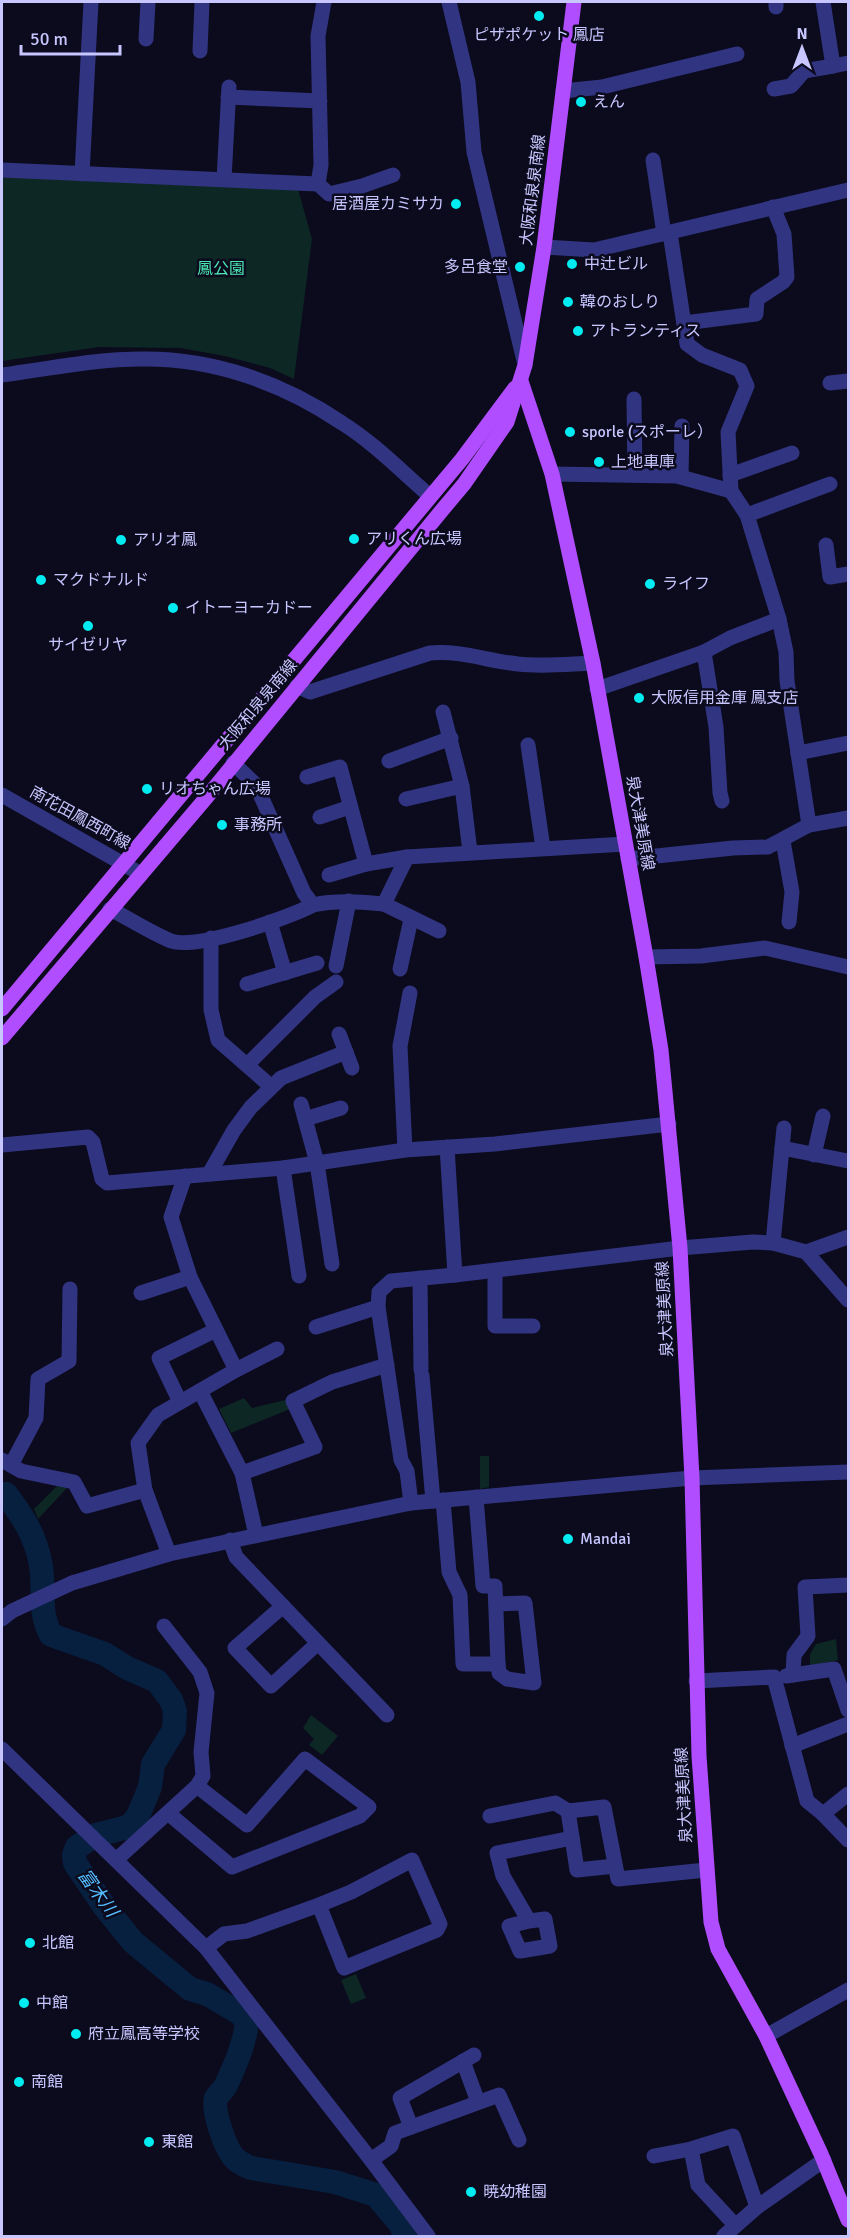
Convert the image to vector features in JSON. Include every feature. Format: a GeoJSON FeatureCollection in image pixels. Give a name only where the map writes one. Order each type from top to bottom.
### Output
{"type":"FeatureCollection","features":[{"type":"Feature","properties":{"kind":"main road","name":"大阪和泉泉南線"},"geometry":{"type":"LineString","coordinates":[[2,1038],[464,484],[507,422],[525,365],[544,247],[574,2]]}},
{"type":"Feature","properties":{"kind":"main road","name":"大阪和泉泉南線"},"geometry":{"type":"LineString","coordinates":[[2,1009],[462,459],[521,381]]}},
{"type":"Feature","properties":{"kind":"main road","name":"泉大津美原線"},"geometry":{"type":"LineString","coordinates":[[521,381],[552,474],[593,663],[661,1050],[680,1248],[692,1479],[696,1681],[711,1922],[718,1949],[766,2036],[824,2160],[849,2220]]}},
{"type":"Feature","properties":{"kind":"street"},"geometry":{"type":"LineString","coordinates":[[82,174],[91,2]]}},
{"type":"Feature","properties":{"kind":"street"},"geometry":{"type":"LineString","coordinates":[[146,39],[148,2]]}},
{"type":"Feature","properties":{"kind":"street"},"geometry":{"type":"LineString","coordinates":[[200,51],[202,2]]}},
{"type":"Feature","properties":{"kind":"street"},"geometry":{"type":"LineString","coordinates":[[318,184],[321,165],[318,36],[324,2]]}},
{"type":"Feature","properties":{"kind":"street"},"geometry":{"type":"LineString","coordinates":[[449,2],[468,81],[474,152],[525,365]]}},
{"type":"Feature","properties":{"kind":"street"},"geometry":{"type":"LineString","coordinates":[[774,89],[791,86],[804,70],[841,64],[826,2]]}},
{"type":"Feature","properties":{"kind":"street"},"geometry":{"type":"LineString","coordinates":[[563,91],[602,87],[737,54]]}},
{"type":"Feature","properties":{"kind":"street"},"geometry":{"type":"LineString","coordinates":[[224,179],[229,92],[320,101]]}},
{"type":"Feature","properties":{"kind":"street"},"geometry":{"type":"LineString","coordinates":[[653,160],[687,344],[702,355],[740,370],[747,386],[728,432],[731,491],[747,515],[779,619],[786,652],[787,681],[809,825]]}},
{"type":"Feature","properties":{"kind":"street"},"geometry":{"type":"LineString","coordinates":[[2,170],[318,184],[329,194],[362,186],[393,174]]}},
{"type":"Feature","properties":{"kind":"street"},"geometry":{"type":"LineString","coordinates":[[544,247],[594,250],[849,190]]}},
{"type":"Feature","properties":{"kind":"street"},"geometry":{"type":"LineString","coordinates":[[684,323],[756,314],[757,298],[783,282],[787,277],[784,234],[773,207]]}},
{"type":"Feature","properties":{"kind":"street"},"geometry":{"type":"LineString","coordinates":[[2,375],[100,361],[140,359],[182,361],[219,367],[272,384],[319,408],[344,424],[430,496]]}},
{"type":"Feature","properties":{"kind":"street"},"geometry":{"type":"LineString","coordinates":[[830,383],[849,381]]}},
{"type":"Feature","properties":{"kind":"street"},"geometry":{"type":"LineString","coordinates":[[634,399],[635,476]]}},
{"type":"Feature","properties":{"kind":"street"},"geometry":{"type":"LineString","coordinates":[[681,477],[682,426]]}},
{"type":"Feature","properties":{"kind":"street"},"geometry":{"type":"LineString","coordinates":[[730,475],[792,453]]}},
{"type":"Feature","properties":{"kind":"street"},"geometry":{"type":"LineString","coordinates":[[552,474],[681,477],[731,491]]}},
{"type":"Feature","properties":{"kind":"street"},"geometry":{"type":"LineString","coordinates":[[747,515],[830,484]]}},
{"type":"Feature","properties":{"kind":"street"},"geometry":{"type":"LineString","coordinates":[[826,544],[830,577],[849,574]]}},
{"type":"Feature","properties":{"kind":"street"},"geometry":{"type":"LineString","coordinates":[[597,689],[704,652],[730,638],[779,619]]}},
{"type":"Feature","properties":{"kind":"street"},"geometry":{"type":"LineString","coordinates":[[297,686],[309,692],[430,653],[440,652],[519,664],[593,663]]}},
{"type":"Feature","properties":{"kind":"street"},"geometry":{"type":"LineString","coordinates":[[704,652],[716,727],[722,801]]}},
{"type":"Feature","properties":{"kind":"street"},"geometry":{"type":"LineString","coordinates":[[443,712],[462,786],[470,852]]}},
{"type":"Feature","properties":{"kind":"street"},"geometry":{"type":"LineString","coordinates":[[389,761],[451,738]]}},
{"type":"Feature","properties":{"kind":"street"},"geometry":{"type":"LineString","coordinates":[[798,753],[849,743]]}},
{"type":"Feature","properties":{"kind":"street"},"geometry":{"type":"LineString","coordinates":[[528,746],[543,848]]}},
{"type":"Feature","properties":{"kind":"street"},"geometry":{"type":"LineString","coordinates":[[233,763],[256,785],[304,893],[313,905]]}},
{"type":"Feature","properties":{"kind":"street"},"geometry":{"type":"LineString","coordinates":[[307,777],[340,767],[366,864]]}},
{"type":"Feature","properties":{"kind":"street"},"geometry":{"type":"LineString","coordinates":[[406,799],[462,786]]}},
{"type":"Feature","properties":{"kind":"street","name":"南花田鳳西町線"},"geometry":{"type":"LineString","coordinates":[[2,795],[141,874]]}},
{"type":"Feature","properties":{"kind":"street"},"geometry":{"type":"LineString","coordinates":[[320,817],[350,807]]}},
{"type":"Feature","properties":{"kind":"street"},"geometry":{"type":"LineString","coordinates":[[329,875],[366,864],[407,857],[470,852],[543,848],[627,851],[768,847],[783,841],[809,825],[849,818]]}},
{"type":"Feature","properties":{"kind":"street"},"geometry":{"type":"LineString","coordinates":[[783,841],[792,892],[789,922]]}},
{"type":"Feature","properties":{"kind":"street"},"geometry":{"type":"LineString","coordinates":[[384,904],[407,857]]}},
{"type":"Feature","properties":{"kind":"street"},"geometry":{"type":"LineString","coordinates":[[110,909],[172,941],[183,943],[270,922],[329,901],[384,904],[439,931]]}},
{"type":"Feature","properties":{"kind":"street"},"geometry":{"type":"LineString","coordinates":[[336,966],[349,901]]}},
{"type":"Feature","properties":{"kind":"street"},"geometry":{"type":"LineString","coordinates":[[400,969],[411,918]]}},
{"type":"Feature","properties":{"kind":"street"},"geometry":{"type":"LineString","coordinates":[[270,922],[285,973]]}},
{"type":"Feature","properties":{"kind":"street"},"geometry":{"type":"LineString","coordinates":[[210,938],[211,1010],[218,1040],[267,1083]]}},
{"type":"Feature","properties":{"kind":"street"},"geometry":{"type":"LineString","coordinates":[[646,957],[701,956],[765,948],[849,967]]}},
{"type":"Feature","properties":{"kind":"street"},"geometry":{"type":"LineString","coordinates":[[247,984],[317,963]]}},
{"type":"Feature","properties":{"kind":"street"},"geometry":{"type":"LineString","coordinates":[[247,1065],[315,997],[336,982]]}},
{"type":"Feature","properties":{"kind":"street"},"geometry":{"type":"LineString","coordinates":[[405,1150],[400,1046],[410,993]]}},
{"type":"Feature","properties":{"kind":"street"},"geometry":{"type":"LineString","coordinates":[[339,1034],[352,1068]]}},
{"type":"Feature","properties":{"kind":"street"},"geometry":{"type":"LineString","coordinates":[[209,1174],[234,1130],[251,1107],[280,1078],[346,1052]]}},
{"type":"Feature","properties":{"kind":"street"},"geometry":{"type":"LineString","coordinates":[[301,1104],[317,1163],[332,1264]]}},
{"type":"Feature","properties":{"kind":"street"},"geometry":{"type":"LineString","coordinates":[[305,1119],[341,1108]]}},
{"type":"Feature","properties":{"kind":"street"},"geometry":{"type":"LineString","coordinates":[[814,1155],[823,1116]]}},
{"type":"Feature","properties":{"kind":"street"},"geometry":{"type":"LineString","coordinates":[[2,1145],[88,1137],[93,1142],[102,1179],[107,1183],[283,1168],[405,1150],[669,1124]]}},
{"type":"Feature","properties":{"kind":"street"},"geometry":{"type":"LineString","coordinates":[[773,1243],[784,1128]]}},
{"type":"Feature","properties":{"kind":"street"},"geometry":{"type":"LineString","coordinates":[[447,1147],[455,1275]]}},
{"type":"Feature","properties":{"kind":"street"},"geometry":{"type":"LineString","coordinates":[[782,1148],[849,1161]]}},
{"type":"Feature","properties":{"kind":"street"},"geometry":{"type":"LineString","coordinates":[[283,1168],[300,1276]]}},
{"type":"Feature","properties":{"kind":"street"},"geometry":{"type":"LineString","coordinates":[[185,1176],[171,1217],[190,1277],[236,1370]]}},
{"type":"Feature","properties":{"kind":"street"},"geometry":{"type":"LineString","coordinates":[[806,1252],[849,1237]]}},
{"type":"Feature","properties":{"kind":"street"},"geometry":{"type":"LineString","coordinates":[[411,1503],[407,1471],[401,1460],[378,1307],[379,1292],[391,1281],[680,1248],[753,1242],[773,1243],[806,1252],[849,1300]]}},
{"type":"Feature","properties":{"kind":"street"},"geometry":{"type":"LineString","coordinates":[[495,1270],[495,1326],[533,1326]]}},
{"type":"Feature","properties":{"kind":"street"},"geometry":{"type":"LineString","coordinates":[[141,1293],[190,1277]]}},
{"type":"Feature","properties":{"kind":"street"},"geometry":{"type":"LineString","coordinates":[[420,1278],[421,1373],[449,1572],[460,1595],[463,1664],[498,1664]]}},
{"type":"Feature","properties":{"kind":"street"},"geometry":{"type":"LineString","coordinates":[[70,1289],[69,1361],[38,1379],[36,1418],[6,1462],[21,1471],[74,1482],[87,1506],[145,1490]]}},
{"type":"Feature","properties":{"kind":"street"},"geometry":{"type":"LineString","coordinates":[[316,1327],[378,1307]]}},
{"type":"Feature","properties":{"kind":"street"},"geometry":{"type":"LineString","coordinates":[[180,1402],[159,1358],[216,1330]]}},
{"type":"Feature","properties":{"kind":"street"},"geometry":{"type":"LineString","coordinates":[[169,1554],[145,1490],[138,1443],[158,1415],[277,1349]]}},
{"type":"Feature","properties":{"kind":"street"},"geometry":{"type":"LineString","coordinates":[[242,1473],[315,1447],[293,1401],[332,1382],[387,1365]]}},
{"type":"Feature","properties":{"kind":"street"},"geometry":{"type":"LineString","coordinates":[[200,1390],[242,1473],[256,1534]]}},
{"type":"Feature","properties":{"kind":"street"},"geometry":{"type":"LineString","coordinates":[[2,1619],[12,1611],[72,1583],[169,1554],[411,1503],[692,1479],[849,1472]]}},
{"type":"Feature","properties":{"kind":"street"},"geometry":{"type":"LineString","coordinates":[[476,1497],[483,1586],[495,1586],[499,1673],[507,1679],[534,1683],[525,1603],[496,1604]]}},
{"type":"Feature","properties":{"kind":"street"},"geometry":{"type":"LineString","coordinates":[[230,1540],[236,1557],[387,1715]]}},
{"type":"Feature","properties":{"kind":"street"},"geometry":{"type":"LineString","coordinates":[[793,1675],[794,1656],[808,1636],[805,1587],[849,1585]]}},
{"type":"Feature","properties":{"kind":"street"},"geometry":{"type":"LineString","coordinates":[[283,1606],[235,1648],[263,1678],[271,1686],[318,1643]]}},
{"type":"Feature","properties":{"kind":"street"},"geometry":{"type":"LineString","coordinates":[[116,1860],[197,1786],[203,1776],[201,1752],[207,1693],[200,1672],[164,1626]]}},
{"type":"Feature","properties":{"kind":"street"},"geometry":{"type":"LineString","coordinates":[[696,1681],[774,1677],[834,1669],[842,1671],[849,1710]]}},
{"type":"Feature","properties":{"kind":"street"},"geometry":{"type":"LineString","coordinates":[[774,1677],[807,1802],[823,1814],[849,1840]]}},
{"type":"Feature","properties":{"kind":"street"},"geometry":{"type":"LineString","coordinates":[[792,1746],[849,1724]]}},
{"type":"Feature","properties":{"kind":"street"},"geometry":{"type":"LineString","coordinates":[[2,1749],[206,1948],[428,2236]]}},
{"type":"Feature","properties":{"kind":"street"},"geometry":{"type":"LineString","coordinates":[[168,1813],[232,1867],[360,1816],[369,1807],[306,1760],[247,1825],[197,1786]]}},
{"type":"Feature","properties":{"kind":"street"},"geometry":{"type":"LineString","coordinates":[[823,1814],[849,1794]]}},
{"type":"Feature","properties":{"kind":"street"},"geometry":{"type":"LineString","coordinates":[[490,1816],[555,1803],[568,1811],[604,1807],[618,1879],[706,1870]]}},
{"type":"Feature","properties":{"kind":"street"},"geometry":{"type":"LineString","coordinates":[[568,1811],[577,1870],[615,1866]]}},
{"type":"Feature","properties":{"kind":"street"},"geometry":{"type":"LineString","coordinates":[[529,1921],[503,1876],[497,1853],[572,1838]]}},
{"type":"Feature","properties":{"kind":"street"},"geometry":{"type":"LineString","coordinates":[[206,1948],[224,1935],[248,1931],[351,1892],[412,1860],[440,1924],[437,1930],[344,1968],[319,1905]]}},
{"type":"Feature","properties":{"kind":"street"},"geometry":{"type":"LineString","coordinates":[[766,2036],[849,1990]]}},
{"type":"Feature","properties":{"kind":"street"},"geometry":{"type":"LineString","coordinates":[[411,2127],[400,2098],[469,2058],[478,2102]]}},
{"type":"Feature","properties":{"kind":"street"},"geometry":{"type":"LineString","coordinates":[[371,2160],[391,2146],[395,2133],[499,2095],[519,2140]]}},
{"type":"Feature","properties":{"kind":"street"},"geometry":{"type":"LineString","coordinates":[[654,2156],[691,2149],[734,2136],[757,2207]]}},
{"type":"Feature","properties":{"kind":"street"},"geometry":{"type":"LineString","coordinates":[[691,2149],[698,2185],[735,2225]]}},
{"type":"Feature","properties":{"kind":"street"},"geometry":{"type":"LineString","coordinates":[[724,2236],[757,2207],[824,2160]]}},
{"type":"Feature","properties":{"kind":"green space","name":"鳳公園"},"geometry":{"type":"Polygon","coordinates":[[[2,176],[298,189],[312,239],[294,379],[270,368],[225,356],[180,348],[99,347],[2,361],[2,176]]]}},
{"type":"Feature","properties":{"kind":"green space"},"geometry":{"type":"Polygon","coordinates":[[[244,1398],[252,1408],[285,1400],[290,1409],[231,1433],[219,1409],[244,1398]]]}},
{"type":"Feature","properties":{"kind":"green space"},"geometry":{"type":"Polygon","coordinates":[[[480,1456],[489,1456],[489,1487],[480,1489],[480,1456]]]}},
{"type":"Feature","properties":{"kind":"green space"},"geometry":{"type":"Polygon","coordinates":[[[58,1485],[67,1488],[38,1519],[34,1509],[58,1485]]]}},
{"type":"Feature","properties":{"kind":"green space"},"geometry":{"type":"Polygon","coordinates":[[[836,1639],[838,1660],[810,1666],[810,1654],[816,1644],[836,1639]]]}},
{"type":"Feature","properties":{"kind":"green space"},"geometry":{"type":"Polygon","coordinates":[[[311,1715],[338,1736],[322,1755],[309,1745],[314,1739],[303,1728],[311,1715]]]}},
{"type":"Feature","properties":{"kind":"green space"},"geometry":{"type":"Polygon","coordinates":[[[356,1974],[366,1998],[351,2004],[341,1980],[356,1974]]]}},
{"type":"Feature","properties":{"kind":"waterway","name":"富木川"},"geometry":{"type":"LineString","coordinates":[[2,1494],[6,1494],[18,1511],[36,1545],[42,1575],[43,1609],[51,1635],[105,1654],[127,1668],[157,1681],[171,1700],[175,1711],[174,1730],[153,1764],[150,1787],[138,1816],[132,1824],[124,1828],[96,1835],[77,1847],[74,1855],[75,1863],[104,1906],[133,1942],[190,1989],[207,1994],[241,2014],[247,2022],[234,2068],[226,2085],[216,2098],[215,2104],[217,2119],[229,2150],[238,2161],[251,2168],[335,2182],[376,2195],[401,2225],[405,2236]]}},
{"type":"Feature","properties":{"kind":"place","name":"ピザポケット 鳳店"},"geometry":{"type":"Point","coordinates":[539,16]}},
{"type":"Feature","properties":{"kind":"place","name":"えん"},"geometry":{"type":"Point","coordinates":[581,102]}},
{"type":"Feature","properties":{"kind":"place","name":"居酒屋カミサカ"},"geometry":{"type":"Point","coordinates":[456,204]}},
{"type":"Feature","properties":{"kind":"place","name":"中辻ビル"},"geometry":{"type":"Point","coordinates":[572,264]}},
{"type":"Feature","properties":{"kind":"place","name":"多呂食堂"},"geometry":{"type":"Point","coordinates":[520,267]}},
{"type":"Feature","properties":{"kind":"place","name":"韓のおしり"},"geometry":{"type":"Point","coordinates":[568,302]}},
{"type":"Feature","properties":{"kind":"place","name":"アトランティス"},"geometry":{"type":"Point","coordinates":[578,331]}},
{"type":"Feature","properties":{"kind":"place","name":"sporle (スポーレ）"},"geometry":{"type":"Point","coordinates":[570,432]}},
{"type":"Feature","properties":{"kind":"place","name":"上地車庫"},"geometry":{"type":"Point","coordinates":[599,462]}},
{"type":"Feature","properties":{"kind":"place","name":"アリくん広場"},"geometry":{"type":"Point","coordinates":[354,539]}},
{"type":"Feature","properties":{"kind":"place","name":"アリオ鳳"},"geometry":{"type":"Point","coordinates":[121,540]}},
{"type":"Feature","properties":{"kind":"place","name":"マクドナルド"},"geometry":{"type":"Point","coordinates":[41,580]}},
{"type":"Feature","properties":{"kind":"place","name":"ライフ"},"geometry":{"type":"Point","coordinates":[650,584]}},
{"type":"Feature","properties":{"kind":"place","name":"イトーヨーカドー"},"geometry":{"type":"Point","coordinates":[173,608]}},
{"type":"Feature","properties":{"kind":"place","name":"サイゼリヤ"},"geometry":{"type":"Point","coordinates":[88,626]}},
{"type":"Feature","properties":{"kind":"place","name":"大阪信用金庫 鳳支店"},"geometry":{"type":"Point","coordinates":[639,698]}},
{"type":"Feature","properties":{"kind":"place","name":"リオちゃん広場"},"geometry":{"type":"Point","coordinates":[147,789]}},
{"type":"Feature","properties":{"kind":"place","name":"事務所"},"geometry":{"type":"Point","coordinates":[222,825]}},
{"type":"Feature","properties":{"kind":"place","name":"Mandai"},"geometry":{"type":"Point","coordinates":[568,1539]}},
{"type":"Feature","properties":{"kind":"place","name":"北館"},"geometry":{"type":"Point","coordinates":[30,1943]}},
{"type":"Feature","properties":{"kind":"place","name":"中館"},"geometry":{"type":"Point","coordinates":[24,2003]}},
{"type":"Feature","properties":{"kind":"place","name":"府立鳳高等学校"},"geometry":{"type":"Point","coordinates":[76,2034]}},
{"type":"Feature","properties":{"kind":"place","name":"南館"},"geometry":{"type":"Point","coordinates":[19,2082]}},
{"type":"Feature","properties":{"kind":"place","name":"東館"},"geometry":{"type":"Point","coordinates":[149,2142]}},
{"type":"Feature","properties":{"kind":"place","name":"暁幼稚園"},"geometry":{"type":"Point","coordinates":[471,2192]}}]}
